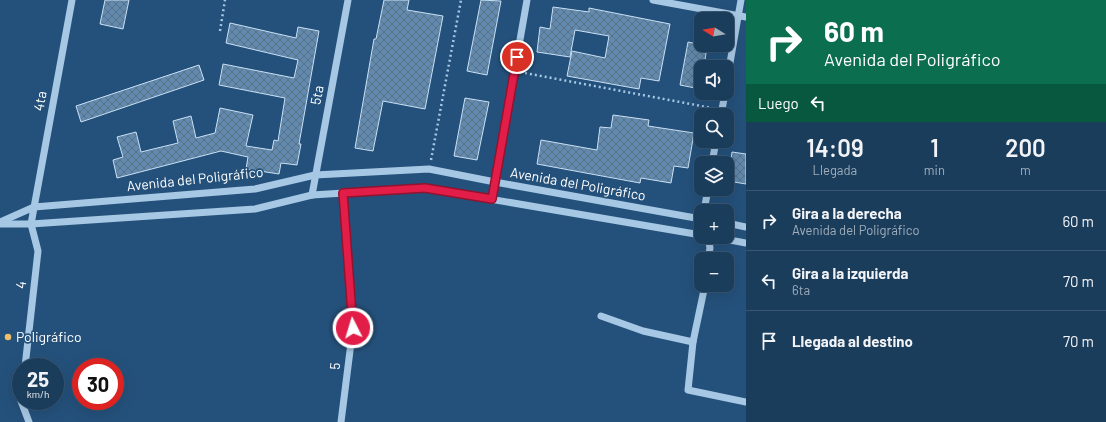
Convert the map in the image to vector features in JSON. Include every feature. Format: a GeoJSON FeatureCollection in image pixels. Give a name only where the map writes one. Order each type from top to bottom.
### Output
{"type":"FeatureCollection","features":[{"type":"Feature","properties":{"kind":"street","name":"4ta"},"geometry":{"type":"LineString","coordinates":[[34,208],[72,0]]}},
{"type":"Feature","properties":{"kind":"street","name":"5ta"},"geometry":{"type":"LineString","coordinates":[[312,195],[348,0]]}},
{"type":"Feature","properties":{"kind":"street"},"geometry":{"type":"LineString","coordinates":[[492,199],[527,0]]}},
{"type":"Feature","properties":{"kind":"street"},"geometry":{"type":"LineString","coordinates":[[653,0],[742,17]]}},
{"type":"Feature","properties":{"kind":"street"},"geometry":{"type":"LineString","coordinates":[[732,60],[742,17],[741,0]]}},
{"type":"Feature","properties":{"kind":"street","name":"Avenida del Poligráfico"},"geometry":{"type":"LineString","coordinates":[[0,223],[34,208],[254,188],[316,175],[429,168],[494,182],[694,218]]}},
{"type":"Feature","properties":{"kind":"street","name":"Avenida del Poligráfico"},"geometry":{"type":"LineString","coordinates":[[0,223],[31,224],[255,209],[312,195],[425,188],[694,234]]}},
{"type":"Feature","properties":{"kind":"street","name":"5"},"geometry":{"type":"LineString","coordinates":[[342,422],[353,328],[343,193]]}},
{"type":"Feature","properties":{"kind":"street","name":"4"},"geometry":{"type":"LineString","coordinates":[[26,358],[38,250],[31,224],[34,208]]}},
{"type":"Feature","properties":{"kind":"street"},"geometry":{"type":"LineString","coordinates":[[734,224],[746,227]]}},
{"type":"Feature","properties":{"kind":"street"},"geometry":{"type":"LineString","coordinates":[[734,241],[746,243]]}},
{"type":"Feature","properties":{"kind":"street"},"geometry":{"type":"LineString","coordinates":[[704,292],[693,342],[688,390],[746,402]]}},
{"type":"Feature","properties":{"kind":"street"},"geometry":{"type":"LineString","coordinates":[[601,316],[643,331],[693,342]]}},
{"type":"Feature","properties":{"kind":"street"},"geometry":{"type":"LineString","coordinates":[[24,410],[29,422]]}},
{"type":"Feature","properties":{"kind":"path"},"geometry":{"type":"LineString","coordinates":[[220,31],[225,0]]}},
{"type":"Feature","properties":{"kind":"path"},"geometry":{"type":"LineString","coordinates":[[429,168],[461,0]]}},
{"type":"Feature","properties":{"kind":"path"},"geometry":{"type":"LineString","coordinates":[[514,71],[701,108]]}},
{"type":"Feature","properties":{"kind":"building"},"geometry":{"type":"Polygon","coordinates":[[[105,0],[129,0],[123,29],[100,24],[105,0]]]}},
{"type":"Feature","properties":{"kind":"building"},"geometry":{"type":"Polygon","coordinates":[[[384,0],[409,0],[407,10],[443,16],[425,109],[383,101],[373,151],[355,148],[374,39],[376,39],[384,0]]]}},
{"type":"Feature","properties":{"kind":"building"},"geometry":{"type":"Polygon","coordinates":[[[481,0],[501,1],[487,75],[467,71],[481,0]]]}},
{"type":"Feature","properties":{"kind":"building"},"geometry":{"type":"Polygon","coordinates":[[[553,7],[589,12],[589,8],[670,24],[659,81],[641,78],[639,89],[567,76],[572,51],[605,58],[609,36],[575,30],[570,57],[537,52],[540,27],[550,29],[553,7]]]}},
{"type":"Feature","properties":{"kind":"building"},"geometry":{"type":"Polygon","coordinates":[[[230,23],[296,38],[298,27],[319,31],[299,144],[301,144],[297,165],[281,163],[279,174],[246,169],[248,157],[221,151],[117,178],[113,160],[123,157],[117,137],[136,132],[141,152],[178,143],[173,121],[191,116],[196,138],[215,133],[220,108],[253,115],[246,146],[272,150],[274,140],[278,141],[285,98],[219,85],[223,64],[294,78],[298,60],[226,43],[230,23]]]}},
{"type":"Feature","properties":{"kind":"building"},"geometry":{"type":"Polygon","coordinates":[[[688,42],[694,43],[694,52],[706,52],[705,60],[694,60],[694,88],[680,85],[688,42]]]}},
{"type":"Feature","properties":{"kind":"building"},"geometry":{"type":"Polygon","coordinates":[[[199,65],[204,80],[81,122],[76,106],[199,65]]]}},
{"type":"Feature","properties":{"kind":"building"},"geometry":{"type":"Polygon","coordinates":[[[465,98],[489,102],[477,160],[454,156],[465,98]]]}},
{"type":"Feature","properties":{"kind":"building"},"geometry":{"type":"Polygon","coordinates":[[[613,115],[649,120],[648,126],[694,133],[688,168],[674,166],[671,183],[641,178],[640,183],[537,164],[541,140],[597,150],[600,127],[611,128],[613,115]]]}},
{"type":"Feature","properties":{"kind":"building"},"geometry":{"type":"Polygon","coordinates":[[[732,152],[746,154],[746,184],[734,182],[734,156],[731,156],[732,152]]]}},
{"type":"Feature","properties":{"kind":"place","name":"Poligráfico"},"geometry":{"type":"Point","coordinates":[8,337]}},
{"type":"Feature","properties":{"kind":"route"},"geometry":{"type":"LineString","coordinates":[[353,328],[343,193],[425,188],[492,199],[517,57]]}}]}
